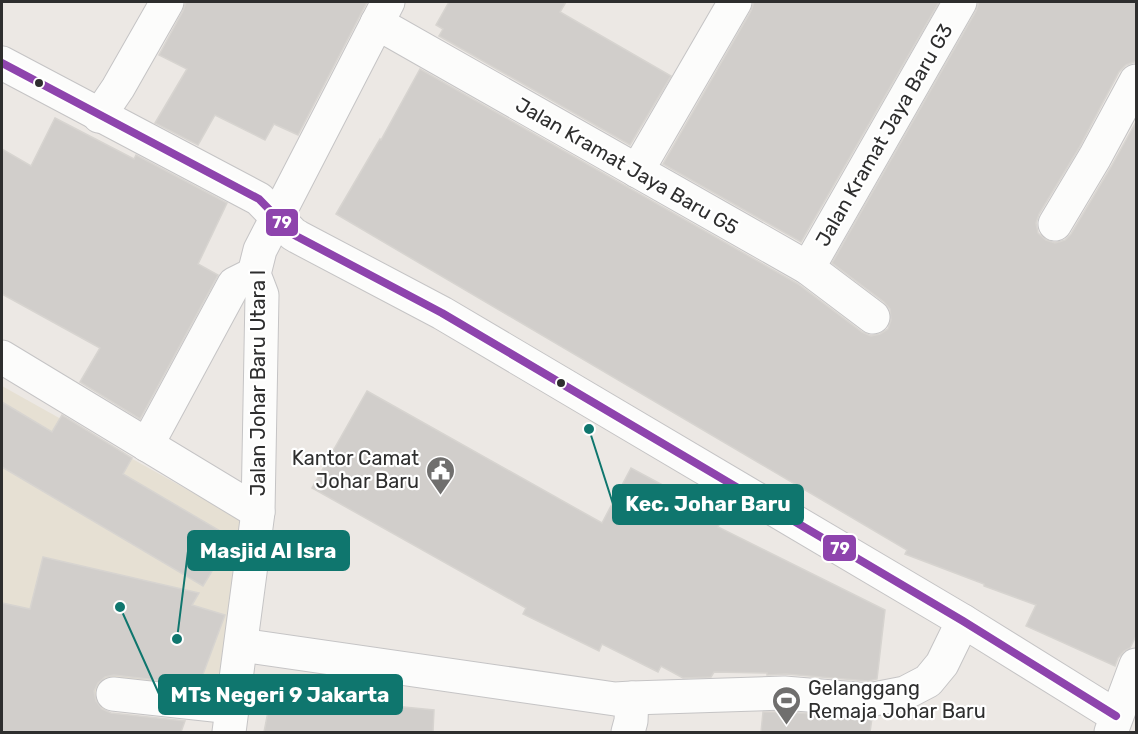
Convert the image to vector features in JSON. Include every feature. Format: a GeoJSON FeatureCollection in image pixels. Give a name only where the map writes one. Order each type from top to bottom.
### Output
{"type":"FeatureCollection","features":[{"type":"Feature","properties":{"kind":"street"},"geometry":{"type":"LineString","coordinates":[[99,116],[118,88],[167,2]]}},
{"type":"Feature","properties":{"kind":"street"},"geometry":{"type":"LineString","coordinates":[[637,171],[735,2]]}},
{"type":"Feature","properties":{"kind":"street","name":"Jalan Kramat Jaya Baru G3"},"geometry":{"type":"LineString","coordinates":[[808,268],[960,2]]}},
{"type":"Feature","properties":{"kind":"street","name":"Jalan Kramat Jaya Baru G5"},"geometry":{"type":"LineString","coordinates":[[383,12],[637,171],[808,268],[873,317]]}},
{"type":"Feature","properties":{"kind":"street","name":"Jalan Johar Baru Utara I"},"geometry":{"type":"LineString","coordinates":[[231,720],[258,512],[262,295],[254,274],[260,250],[276,216],[383,12]]}},
{"type":"Feature","properties":{"kind":"street"},"geometry":{"type":"LineString","coordinates":[[2,63],[259,199],[293,234],[442,313],[963,621],[1114,724],[1137,665]]}},
{"type":"Feature","properties":{"kind":"street"},"geometry":{"type":"LineString","coordinates":[[1055,224],[1137,81]]}},
{"type":"Feature","properties":{"kind":"street"},"geometry":{"type":"LineString","coordinates":[[147,445],[234,284],[254,274]]}},
{"type":"Feature","properties":{"kind":"street"},"geometry":{"type":"LineString","coordinates":[[2,357],[258,512]]}},
{"type":"Feature","properties":{"kind":"street"},"geometry":{"type":"LineString","coordinates":[[241,645],[615,699],[784,693],[869,700],[905,693],[928,681],[942,664],[963,621]]}},
{"type":"Feature","properties":{"kind":"street"},"geometry":{"type":"LineString","coordinates":[[113,694],[231,720]]}},
{"type":"Feature","properties":{"kind":"street"},"geometry":{"type":"LineString","coordinates":[[628,732],[631,722],[632,698]]}},
{"type":"Feature","properties":{"kind":"shaded area"},"geometry":{"type":"Polygon","coordinates":[[[2,386],[247,523],[227,721],[106,704],[103,714],[2,691],[2,386]]]}},
{"type":"Feature","properties":{"kind":"building"},"geometry":{"type":"Polygon","coordinates":[[[186,2],[367,2],[298,135],[274,124],[265,140],[215,115],[198,145],[155,123],[187,69],[159,55],[186,2]]]}},
{"type":"Feature","properties":{"kind":"building"},"geometry":{"type":"Polygon","coordinates":[[[449,2],[566,2],[560,12],[671,76],[630,145],[439,36],[443,29],[436,25],[449,2]]]}},
{"type":"Feature","properties":{"kind":"building"},"geometry":{"type":"Polygon","coordinates":[[[754,2],[939,2],[801,242],[663,164],[754,2]]]}},
{"type":"Feature","properties":{"kind":"building"},"geometry":{"type":"Polygon","coordinates":[[[979,2],[1137,2],[1137,61],[1126,65],[1119,72],[1036,223],[1038,233],[1046,240],[1055,243],[1065,240],[1071,234],[1137,120],[1137,634],[1130,648],[1118,658],[1115,666],[1026,626],[1036,605],[905,554],[907,550],[336,214],[381,140],[420,69],[798,284],[862,332],[871,336],[880,334],[888,329],[891,320],[890,309],[832,263],[976,11],[979,2]]]}},
{"type":"Feature","properties":{"kind":"building"},"geometry":{"type":"Polygon","coordinates":[[[55,118],[134,159],[136,155],[227,203],[198,264],[218,275],[140,419],[80,382],[100,348],[2,294],[2,149],[31,166],[55,118]]]}},
{"type":"Feature","properties":{"kind":"building"},"geometry":{"type":"Polygon","coordinates":[[[367,391],[602,523],[631,468],[702,506],[699,512],[720,523],[718,527],[885,610],[877,679],[868,681],[786,674],[714,672],[711,677],[683,678],[661,666],[658,672],[602,644],[599,651],[523,614],[526,608],[312,488],[367,391]]]}},
{"type":"Feature","properties":{"kind":"building"},"geometry":{"type":"Polygon","coordinates":[[[2,402],[52,432],[62,415],[132,458],[123,474],[232,538],[203,586],[2,467],[2,402]]]}},
{"type":"Feature","properties":{"kind":"building"},"geometry":{"type":"Polygon","coordinates":[[[43,557],[199,593],[192,605],[225,615],[199,685],[114,675],[105,677],[94,691],[96,701],[102,709],[111,713],[185,721],[181,732],[2,732],[2,603],[30,609],[43,557]]]}},
{"type":"Feature","properties":{"kind":"building"},"geometry":{"type":"Polygon","coordinates":[[[274,681],[364,699],[363,703],[434,710],[433,732],[264,732],[274,681]]]}},
{"type":"Feature","properties":{"kind":"building"},"geometry":{"type":"Polygon","coordinates":[[[763,712],[872,718],[870,732],[761,732],[763,712]]]}},
{"type":"Feature","properties":{"kind":"transit line","name":"79"},"geometry":{"type":"LineString","coordinates":[[2,63],[259,199],[293,234],[442,313],[963,621],[1116,716]]}},
{"type":"Feature","properties":{"kind":"place","name":"Kec. Johar Baru"},"geometry":{"type":"Point","coordinates":[589,429]}},
{"type":"Feature","properties":{"kind":"place","name":"Kantor Camat Johar Baru"},"geometry":{"type":"Point","coordinates":[440,496]}},
{"type":"Feature","properties":{"kind":"place","name":"MTs Negeri 9 Jakarta"},"geometry":{"type":"Point","coordinates":[120,607]}},
{"type":"Feature","properties":{"kind":"place","name":"Masjid Al Isra"},"geometry":{"type":"Point","coordinates":[177,639]}},
{"type":"Feature","properties":{"kind":"place","name":"Gelanggang Remaja Johar Baru"},"geometry":{"type":"Point","coordinates":[787,726]}}]}
